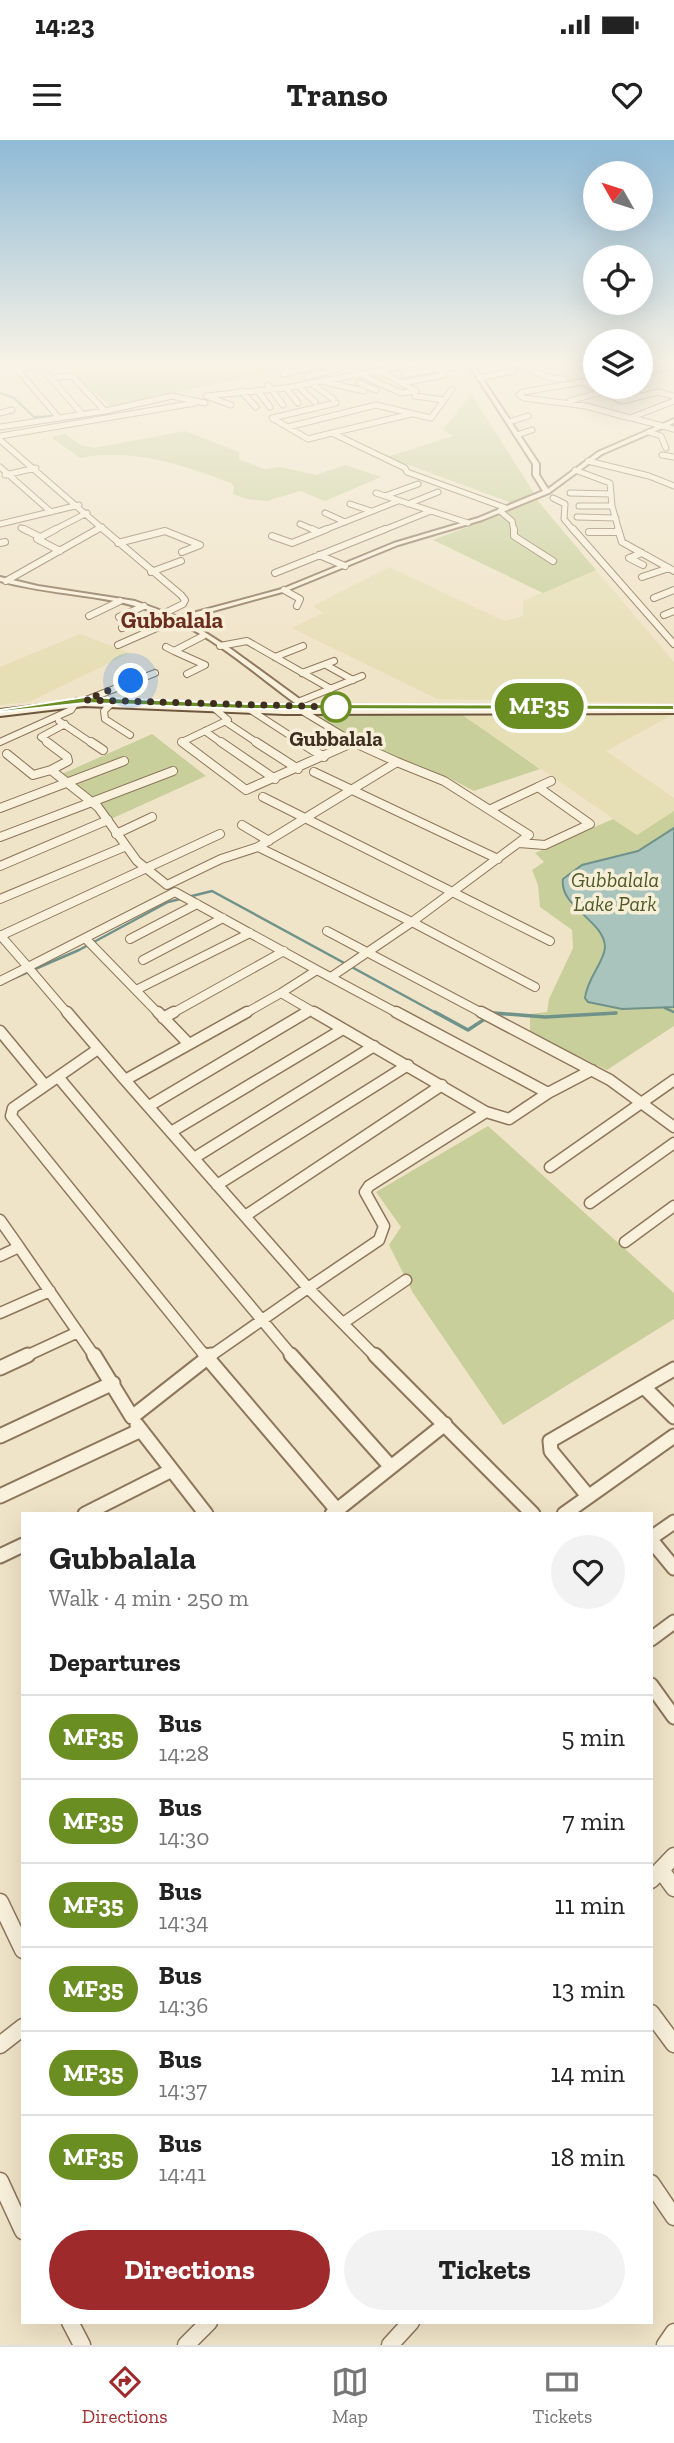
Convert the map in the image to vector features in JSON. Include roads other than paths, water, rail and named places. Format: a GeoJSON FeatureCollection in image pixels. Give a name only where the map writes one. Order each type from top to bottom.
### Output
{"type":"FeatureCollection","features":[{"type":"Feature","properties":{"kind":"main road"},"geometry":{"type":"LineString","coordinates":[[80,701],[249,709],[300,707]]}},
{"type":"Feature","properties":{"kind":"main road"},"geometry":{"type":"LineString","coordinates":[[0,711],[80,701],[300,707],[674,709]]}},
{"type":"Feature","properties":{"kind":"street"},"geometry":{"type":"LineString","coordinates":[[33,466],[118,543],[152,572],[173,585],[185,600],[183,604],[165,613]]}},
{"type":"Feature","properties":{"kind":"street"},"geometry":{"type":"LineString","coordinates":[[401,466],[407,472],[506,508],[515,526],[514,536],[553,561]]}},
{"type":"Feature","properties":{"kind":"street"},"geometry":{"type":"LineString","coordinates":[[536,466],[536,475],[547,492]]}},
{"type":"Feature","properties":{"kind":"street"},"geometry":{"type":"LineString","coordinates":[[118,646],[177,619],[285,590],[396,544],[468,523],[547,492],[581,466]]}},
{"type":"Feature","properties":{"kind":"street"},"geometry":{"type":"LineString","coordinates":[[606,466],[674,486]]}},
{"type":"Feature","properties":{"kind":"street"},"geometry":{"type":"LineString","coordinates":[[0,467],[51,512]]}},
{"type":"Feature","properties":{"kind":"street"},"geometry":{"type":"LineString","coordinates":[[0,475],[36,468]]}},
{"type":"Feature","properties":{"kind":"street"},"geometry":{"type":"LineString","coordinates":[[575,470],[610,483],[612,506],[622,542],[672,569]]}},
{"type":"Feature","properties":{"kind":"street"},"geometry":{"type":"LineString","coordinates":[[663,481],[674,478]]}},
{"type":"Feature","properties":{"kind":"street"},"geometry":{"type":"LineString","coordinates":[[385,496],[418,484]]}},
{"type":"Feature","properties":{"kind":"street"},"geometry":{"type":"LineString","coordinates":[[408,504],[438,492]]}},
{"type":"Feature","properties":{"kind":"street"},"geometry":{"type":"LineString","coordinates":[[376,493],[468,523]]}},
{"type":"Feature","properties":{"kind":"street"},"geometry":{"type":"LineString","coordinates":[[570,493],[611,494]]}},
{"type":"Feature","properties":{"kind":"street"},"geometry":{"type":"LineString","coordinates":[[554,498],[565,504],[564,519],[674,644]]}},
{"type":"Feature","properties":{"kind":"street"},"geometry":{"type":"LineString","coordinates":[[272,536],[289,543],[398,501]]}},
{"type":"Feature","properties":{"kind":"street"},"geometry":{"type":"LineString","coordinates":[[350,504],[371,511]]}},
{"type":"Feature","properties":{"kind":"street"},"geometry":{"type":"LineString","coordinates":[[0,524],[79,505]]}},
{"type":"Feature","properties":{"kind":"street"},"geometry":{"type":"LineString","coordinates":[[579,506],[612,506]]}},
{"type":"Feature","properties":{"kind":"street"},"geometry":{"type":"LineString","coordinates":[[275,573],[431,511]]}},
{"type":"Feature","properties":{"kind":"street"},"geometry":{"type":"LineString","coordinates":[[0,513],[9,522]]}},
{"type":"Feature","properties":{"kind":"street"},"geometry":{"type":"LineString","coordinates":[[40,537],[87,513]]}},
{"type":"Feature","properties":{"kind":"street"},"geometry":{"type":"LineString","coordinates":[[325,513],[345,522]]}},
{"type":"Feature","properties":{"kind":"street"},"geometry":{"type":"LineString","coordinates":[[577,517],[616,518]]}},
{"type":"Feature","properties":{"kind":"street"},"geometry":{"type":"LineString","coordinates":[[300,524],[318,532]]}},
{"type":"Feature","properties":{"kind":"street"},"geometry":{"type":"LineString","coordinates":[[3,580],[102,527]]}},
{"type":"Feature","properties":{"kind":"street"},"geometry":{"type":"LineString","coordinates":[[22,528],[40,537]]}},
{"type":"Feature","properties":{"kind":"street"},"geometry":{"type":"LineString","coordinates":[[118,543],[164,531],[200,545],[182,552]]}},
{"type":"Feature","properties":{"kind":"street"},"geometry":{"type":"LineString","coordinates":[[589,532],[619,532]]}},
{"type":"Feature","properties":{"kind":"street"},"geometry":{"type":"LineString","coordinates":[[40,537],[38,540],[60,551]]}},
{"type":"Feature","properties":{"kind":"street"},"geometry":{"type":"LineString","coordinates":[[642,553],[629,558],[643,565]]}},
{"type":"Feature","properties":{"kind":"street"},"geometry":{"type":"LineString","coordinates":[[319,555],[345,566]]}},
{"type":"Feature","properties":{"kind":"street"},"geometry":{"type":"LineString","coordinates":[[152,572],[181,561]]}},
{"type":"Feature","properties":{"kind":"street"},"geometry":{"type":"LineString","coordinates":[[642,577],[672,569]]}},
{"type":"Feature","properties":{"kind":"street"},"geometry":{"type":"LineString","coordinates":[[3,580],[40,589],[120,601],[165,613],[220,646],[300,707],[354,742],[444,781],[530,835],[412,922],[331,977]]}},
{"type":"Feature","properties":{"kind":"street"},"geometry":{"type":"LineString","coordinates":[[285,590],[300,599],[297,606]]}},
{"type":"Feature","properties":{"kind":"street"},"geometry":{"type":"LineString","coordinates":[[654,598],[674,590]]}},
{"type":"Feature","properties":{"kind":"street"},"geometry":{"type":"LineString","coordinates":[[89,616],[120,601]]}},
{"type":"Feature","properties":{"kind":"street"},"geometry":{"type":"LineString","coordinates":[[119,617],[144,606]]}},
{"type":"Feature","properties":{"kind":"street"},"geometry":{"type":"LineString","coordinates":[[664,615],[674,611]]}},
{"type":"Feature","properties":{"kind":"street"},"geometry":{"type":"LineString","coordinates":[[122,628],[138,622],[154,629]]}},
{"type":"Feature","properties":{"kind":"street"},"geometry":{"type":"LineString","coordinates":[[174,650],[203,636]]}},
{"type":"Feature","properties":{"kind":"street"},"geometry":{"type":"LineString","coordinates":[[220,646],[244,640],[331,689]]}},
{"type":"Feature","properties":{"kind":"street"},"geometry":{"type":"LineString","coordinates":[[275,657],[303,646]]}},
{"type":"Feature","properties":{"kind":"street"},"geometry":{"type":"LineString","coordinates":[[166,647],[205,665],[187,674]]}},
{"type":"Feature","properties":{"kind":"street"},"geometry":{"type":"LineString","coordinates":[[302,673],[334,661]]}},
{"type":"Feature","properties":{"kind":"street"},"geometry":{"type":"LineString","coordinates":[[326,665],[353,680]]}},
{"type":"Feature","properties":{"kind":"street"},"geometry":{"type":"LineString","coordinates":[[0,742],[71,710],[80,701],[155,673]]}},
{"type":"Feature","properties":{"kind":"street"},"geometry":{"type":"LineString","coordinates":[[300,707],[331,689],[362,676]]}},
{"type":"Feature","properties":{"kind":"street"},"geometry":{"type":"LineString","coordinates":[[113,703],[104,711],[105,719],[130,735]]}},
{"type":"Feature","properties":{"kind":"street"},"geometry":{"type":"LineString","coordinates":[[214,708],[227,718],[226,722]]}},
{"type":"Feature","properties":{"kind":"street"},"geometry":{"type":"LineString","coordinates":[[249,709],[324,757]]}},
{"type":"Feature","properties":{"kind":"street"},"geometry":{"type":"LineString","coordinates":[[54,717],[103,750]]}},
{"type":"Feature","properties":{"kind":"street"},"geometry":{"type":"LineString","coordinates":[[226,722],[182,742],[243,789],[275,779],[354,742]]}},
{"type":"Feature","properties":{"kind":"street"},"geometry":{"type":"LineString","coordinates":[[226,722],[298,769]]}},
{"type":"Feature","properties":{"kind":"street"},"geometry":{"type":"LineString","coordinates":[[6,754],[33,775],[51,770],[68,761],[67,757],[41,737],[65,724]]}},
{"type":"Feature","properties":{"kind":"street"},"geometry":{"type":"LineString","coordinates":[[205,730],[275,779]]}},
{"type":"Feature","properties":{"kind":"street"},"geometry":{"type":"LineString","coordinates":[[0,808],[124,761]]}},
{"type":"Feature","properties":{"kind":"street"},"geometry":{"type":"LineString","coordinates":[[0,981],[85,938],[221,859],[269,841],[397,762]]}},
{"type":"Feature","properties":{"kind":"street"},"geometry":{"type":"LineString","coordinates":[[51,770],[101,810],[124,847],[143,870],[197,904],[548,1093]]}},
{"type":"Feature","properties":{"kind":"street"},"geometry":{"type":"LineString","coordinates":[[0,837],[173,771]]}},
{"type":"Feature","properties":{"kind":"street"},"geometry":{"type":"LineString","coordinates":[[314,772],[498,859]]}},
{"type":"Feature","properties":{"kind":"street"},"geometry":{"type":"LineString","coordinates":[[491,809],[551,781]]}},
{"type":"Feature","properties":{"kind":"street"},"geometry":{"type":"LineString","coordinates":[[519,843],[545,845],[590,824],[538,787]]}},
{"type":"Feature","properties":{"kind":"street"},"geometry":{"type":"LineString","coordinates":[[263,797],[550,941]]}},
{"type":"Feature","properties":{"kind":"street"},"geometry":{"type":"LineString","coordinates":[[116,834],[152,817]]}},
{"type":"Feature","properties":{"kind":"street"},"geometry":{"type":"LineString","coordinates":[[0,866],[108,820]]}},
{"type":"Feature","properties":{"kind":"street"},"geometry":{"type":"LineString","coordinates":[[242,825],[269,841]]}},
{"type":"Feature","properties":{"kind":"street"},"geometry":{"type":"LineString","coordinates":[[220,834],[0,936],[308,1288],[531,1512]]}},
{"type":"Feature","properties":{"kind":"street"},"geometry":{"type":"LineString","coordinates":[[0,899],[124,847]]}},
{"type":"Feature","properties":{"kind":"street"},"geometry":{"type":"LineString","coordinates":[[258,847],[412,922],[535,988]]}},
{"type":"Feature","properties":{"kind":"street"},"geometry":{"type":"LineString","coordinates":[[130,939],[197,904]]}},
{"type":"Feature","properties":{"kind":"street"},"geometry":{"type":"LineString","coordinates":[[143,960],[223,918]]}},
{"type":"Feature","properties":{"kind":"street"},"geometry":{"type":"LineString","coordinates":[[327,931],[592,1070],[674,1127]]}},
{"type":"Feature","properties":{"kind":"street"},"geometry":{"type":"LineString","coordinates":[[136,990],[250,933]]}},
{"type":"Feature","properties":{"kind":"street"},"geometry":{"type":"LineString","coordinates":[[85,938],[188,1044]]}},
{"type":"Feature","properties":{"kind":"street"},"geometry":{"type":"LineString","coordinates":[[163,1018],[284,951]]}},
{"type":"Feature","properties":{"kind":"street"},"geometry":{"type":"LineString","coordinates":[[125,1080],[317,970]]}},
{"type":"Feature","properties":{"kind":"street"},"geometry":{"type":"LineString","coordinates":[[281,993],[486,1112],[509,1119],[548,1093],[592,1070]]}},
{"type":"Feature","properties":{"kind":"street"},"geometry":{"type":"LineString","coordinates":[[149,1106],[310,1010]]}},
{"type":"Feature","properties":{"kind":"street"},"geometry":{"type":"LineString","coordinates":[[171,1132],[343,1028]]}},
{"type":"Feature","properties":{"kind":"street"},"geometry":{"type":"LineString","coordinates":[[0,1031],[43,1083]]}},
{"type":"Feature","properties":{"kind":"street"},"geometry":{"type":"LineString","coordinates":[[194,1158],[374,1046]]}},
{"type":"Feature","properties":{"kind":"street"},"geometry":{"type":"LineString","coordinates":[[99,1049],[13,1108],[11,1116],[335,1512],[445,1424]]}},
{"type":"Feature","properties":{"kind":"street"},"geometry":{"type":"LineString","coordinates":[[217,1185],[408,1066]]}},
{"type":"Feature","properties":{"kind":"street"},"geometry":{"type":"LineString","coordinates":[[59,1078],[261,1321],[391,1467]]}},
{"type":"Feature","properties":{"kind":"street"},"geometry":{"type":"LineString","coordinates":[[550,1167],[674,1080]]}},
{"type":"Feature","properties":{"kind":"street"},"geometry":{"type":"LineString","coordinates":[[245,1216],[442,1085]]}},
{"type":"Feature","properties":{"kind":"street"},"geometry":{"type":"LineString","coordinates":[[132,1417],[207,1358],[379,1240],[385,1231],[385,1223],[367,1199],[365,1192],[369,1186],[486,1112]]}},
{"type":"Feature","properties":{"kind":"street"},"geometry":{"type":"LineString","coordinates":[[590,1203],[674,1143]]}},
{"type":"Feature","properties":{"kind":"street"},"geometry":{"type":"LineString","coordinates":[[625,1242],[674,1206]]}},
{"type":"Feature","properties":{"kind":"street"},"geometry":{"type":"LineString","coordinates":[[0,1220],[113,1383],[141,1430],[204,1512]]}},
{"type":"Feature","properties":{"kind":"street"},"geometry":{"type":"LineString","coordinates":[[0,1256],[19,1247]]}},
{"type":"Feature","properties":{"kind":"street"},"geometry":{"type":"LineString","coordinates":[[343,1323],[406,1280]]}},
{"type":"Feature","properties":{"kind":"street"},"geometry":{"type":"LineString","coordinates":[[0,1313],[50,1291]]}},
{"type":"Feature","properties":{"kind":"street"},"geometry":{"type":"LineString","coordinates":[[0,1367],[78,1332]]}},
{"type":"Feature","properties":{"kind":"street"},"geometry":{"type":"LineString","coordinates":[[588,1496],[551,1451],[550,1441],[674,1369]]}},
{"type":"Feature","properties":{"kind":"street"},"geometry":{"type":"LineString","coordinates":[[0,1436],[113,1383]]}},
{"type":"Feature","properties":{"kind":"street"},"geometry":{"type":"LineString","coordinates":[[644,1387],[674,1417]]}},
{"type":"Feature","properties":{"kind":"street"},"geometry":{"type":"LineString","coordinates":[[0,1496],[141,1430]]}},
{"type":"Feature","properties":{"kind":"street"},"geometry":{"type":"LineString","coordinates":[[567,1512],[674,1436]]}},
{"type":"Feature","properties":{"kind":"street"},"geometry":{"type":"LineString","coordinates":[[89,1512],[172,1470]]}},
{"type":"Feature","properties":{"kind":"street"},"geometry":{"type":"LineString","coordinates":[[653,1538],[674,1522]]}},
{"type":"Feature","properties":{"kind":"street"},"geometry":{"type":"LineString","coordinates":[[653,1542],[674,1568]]}},
{"type":"Feature","properties":{"kind":"street"},"geometry":{"type":"LineString","coordinates":[[0,1556],[21,1546]]}},
{"type":"Feature","properties":{"kind":"street"},"geometry":{"type":"LineString","coordinates":[[653,1638],[674,1622]]}},
{"type":"Feature","properties":{"kind":"street"},"geometry":{"type":"LineString","coordinates":[[653,1690],[674,1717]]}},
{"type":"Feature","properties":{"kind":"street"},"geometry":{"type":"LineString","coordinates":[[674,1856],[656,1875],[674,1888]]}},
{"type":"Feature","properties":{"kind":"street"},"geometry":{"type":"LineString","coordinates":[[0,1902],[21,1946]]}},
{"type":"Feature","properties":{"kind":"street"},"geometry":{"type":"LineString","coordinates":[[653,2016],[674,2044]]}},
{"type":"Feature","properties":{"kind":"street"},"geometry":{"type":"LineString","coordinates":[[0,2045],[21,2029]]}},
{"type":"Feature","properties":{"kind":"street"},"geometry":{"type":"LineString","coordinates":[[0,2181],[4,2206],[21,2228]]}},
{"type":"Feature","properties":{"kind":"street"},"geometry":{"type":"LineString","coordinates":[[653,2185],[671,2204]]}},
{"type":"Feature","properties":{"kind":"street"},"geometry":{"type":"LineString","coordinates":[[72,2324],[82,2345]]}},
{"type":"Feature","properties":{"kind":"street"},"geometry":{"type":"LineString","coordinates":[[186,2345],[207,2324]]}},
{"type":"Feature","properties":{"kind":"street"},"geometry":{"type":"LineString","coordinates":[[390,2345],[409,2324]]}},
{"type":"Feature","properties":{"kind":"street"},"geometry":{"type":"LineString","coordinates":[[666,2345],[674,2332]]}},
{"type":"Feature","properties":{"kind":"water"},"geometry":{"type":"Polygon","coordinates":[[[674,828],[674,1007],[622,1009],[588,1002],[585,998],[586,991],[604,952],[603,937],[568,898],[563,879],[582,865],[638,851],[674,828]]]}},
{"type":"Feature","properties":{"kind":"waterway"},"geometry":{"type":"LineString","coordinates":[[12,979],[79,950],[168,902],[212,891],[438,1014]]}},
{"type":"Feature","properties":{"kind":"waterway"},"geometry":{"type":"LineString","coordinates":[[665,1008],[674,1012]]}},
{"type":"Feature","properties":{"kind":"waterway"},"geometry":{"type":"LineString","coordinates":[[435,1012],[468,1030],[494,1013],[545,1017],[616,1013],[604,1014]]}},
{"type":"Feature","properties":{"kind":"waterway"},"geometry":{"type":"LineString","coordinates":[[493,1014],[503,1014]]}},
{"type":"Feature","properties":{"kind":"place","name":"Gubbalala"},"geometry":{"type":"Point","coordinates":[336,707]}},
{"type":"Feature","properties":{"kind":"district","name":"Gubbalala"},"geometry":{"type":"Point","coordinates":[172,620]}},
{"type":"Feature","properties":{"kind":"park label","name":"Gubbalala Lake Park"},"geometry":{"type":"Point","coordinates":[615,891]}}]}
